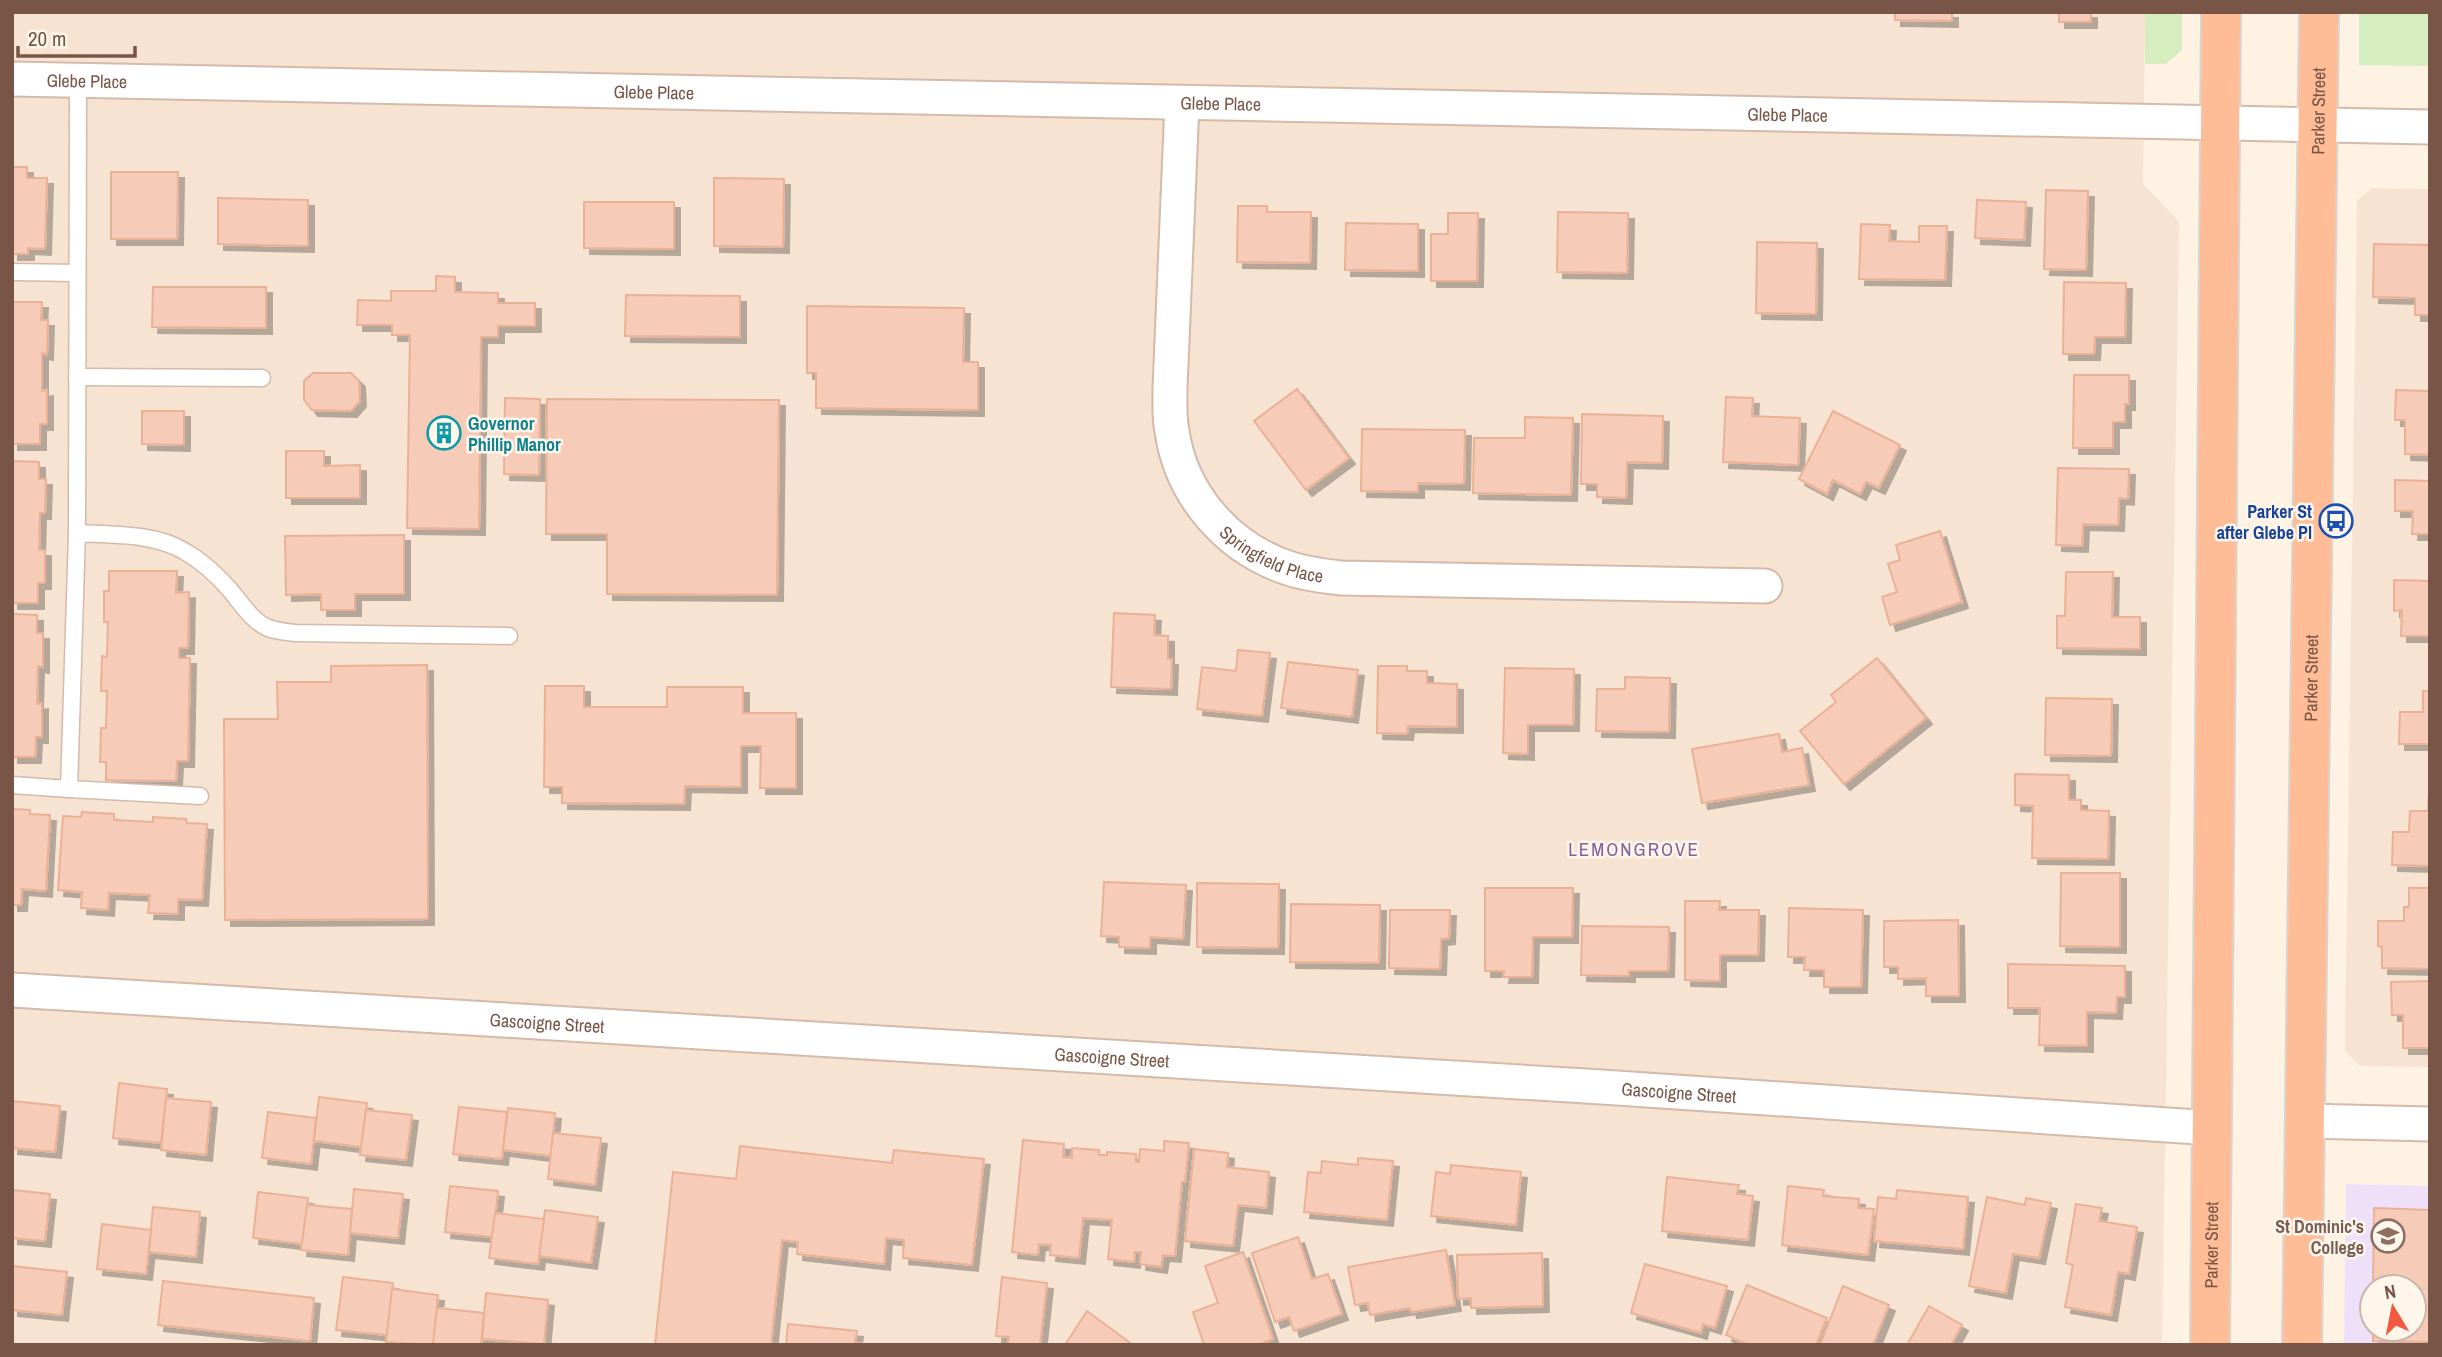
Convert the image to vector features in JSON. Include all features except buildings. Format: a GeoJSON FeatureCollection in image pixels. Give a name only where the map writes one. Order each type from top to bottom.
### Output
{"type":"FeatureCollection","features":[{"type":"Feature","properties":{"kind":"highway","name":"Parker Street"},"geometry":{"type":"LineString","coordinates":[[2210,1345],[2221,12]]}},
{"type":"Feature","properties":{"kind":"highway","name":"Parker Street"},"geometry":{"type":"LineString","coordinates":[[2302,1345],[2319,12]]}},
{"type":"Feature","properties":{"kind":"street","name":"Glebe Place"},"geometry":{"type":"LineString","coordinates":[[12,79],[2430,127]]}},
{"type":"Feature","properties":{"kind":"street","name":"Springfield Place"},"geometry":{"type":"LineString","coordinates":[[1182,103],[1170,388],[1171,431],[1177,455],[1194,494],[1226,532],[1263,557],[1288,568],[1341,579],[1765,586]]}},
{"type":"Feature","properties":{"kind":"street","name":"Gascoigne Street"},"geometry":{"type":"LineString","coordinates":[[12,990],[1546,1084],[2212,1128]]}},
{"type":"Feature","properties":{"kind":"street"},"geometry":{"type":"LineString","coordinates":[[2305,1121],[2430,1124]]}},
{"type":"Feature","properties":{"kind":"lane"},"geometry":{"type":"LineString","coordinates":[[69,789],[77,533],[78,80]]}},
{"type":"Feature","properties":{"kind":"lane"},"geometry":{"type":"LineString","coordinates":[[12,272],[78,273]]}},
{"type":"Feature","properties":{"kind":"lane"},"geometry":{"type":"LineString","coordinates":[[77,376],[262,378]]}},
{"type":"Feature","properties":{"kind":"lane"},"geometry":{"type":"LineString","coordinates":[[77,533],[150,540],[181,549],[205,564],[256,619],[268,628],[295,634],[509,636]]}},
{"type":"Feature","properties":{"kind":"lane"},"geometry":{"type":"LineString","coordinates":[[12,785],[200,796]]}},
{"type":"Feature","properties":{"kind":"shaded area"},"geometry":{"type":"Polygon","coordinates":[[[12,12],[2145,12],[2143,184],[2179,221],[2162,1345],[12,1345],[12,12]]]}},
{"type":"Feature","properties":{"kind":"shaded area"},"geometry":{"type":"Polygon","coordinates":[[[2372,188],[2430,189],[2430,1067],[2360,1066],[2345,1051],[2357,201],[2372,188]]]}},
{"type":"Feature","properties":{"kind":"shaded area","name":"St Dominic's College"},"geometry":{"type":"Polygon","coordinates":[[[2346,1184],[2430,1186],[2430,1345],[2344,1345],[2346,1184]]]}},
{"type":"Feature","properties":{"kind":"green space"},"geometry":{"type":"Polygon","coordinates":[[[2145,12],[2182,12],[2182,50],[2166,64],[2145,64],[2145,12]]]}},
{"type":"Feature","properties":{"kind":"green space"},"geometry":{"type":"Polygon","coordinates":[[[2359,12],[2430,12],[2430,66],[2359,65],[2359,12]]]}},
{"type":"Feature","properties":{"kind":"place","name":"Governor Phillip Manor"},"geometry":{"type":"Point","coordinates":[444,433]}},
{"type":"Feature","properties":{"kind":"place","name":"Parker St after Glebe Pl"},"geometry":{"type":"Point","coordinates":[2336,521]}},
{"type":"Feature","properties":{"kind":"place","name":"St Dominic's College"},"geometry":{"type":"Point","coordinates":[2388,1236]}},
{"type":"Feature","properties":{"kind":"district","name":"LEMONGROVE"},"geometry":{"type":"Point","coordinates":[1634,849]}}]}
